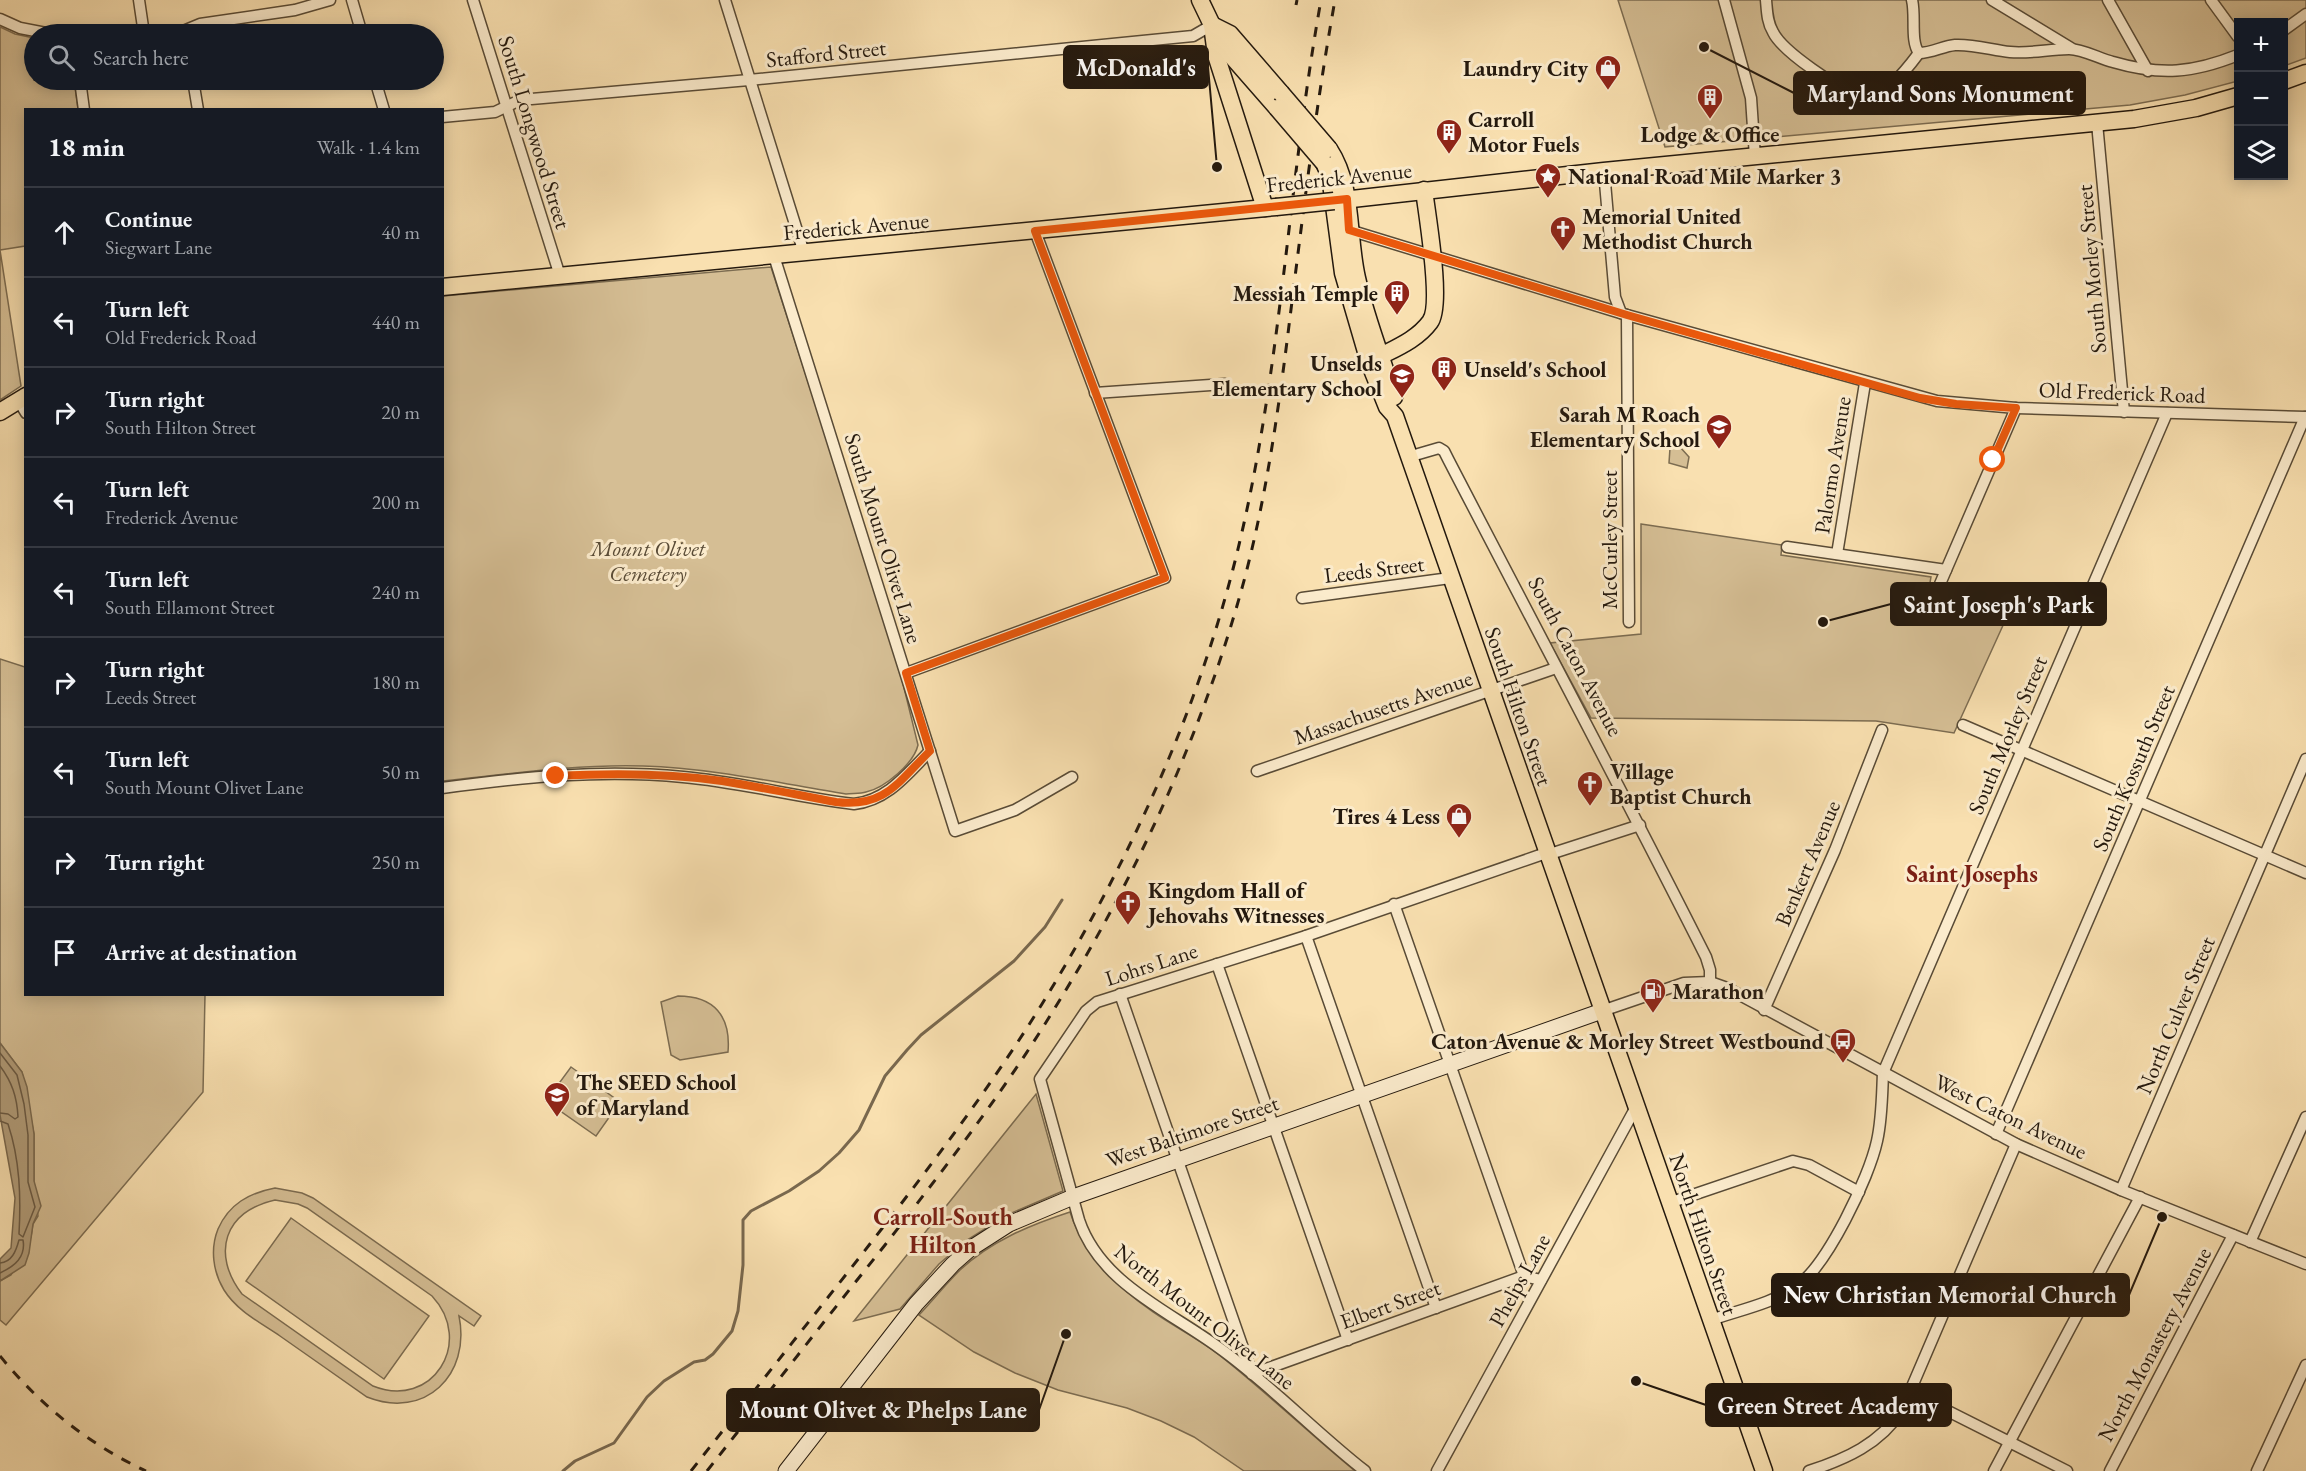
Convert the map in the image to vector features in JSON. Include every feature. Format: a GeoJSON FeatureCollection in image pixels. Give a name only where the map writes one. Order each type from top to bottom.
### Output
{"type":"FeatureCollection","features":[{"type":"Feature","properties":{"kind":"main road"},"geometry":{"type":"LineString","coordinates":[[1200,0],[1212,25],[1216,55],[1270,208]]}},
{"type":"Feature","properties":{"kind":"main road","name":"South Hilton Street"},"geometry":{"type":"LineString","coordinates":[[1212,25],[1230,34],[1279,100],[1343,176],[1341,200],[1334,218],[1343,273],[1375,359],[1396,405],[1395,416],[1408,457],[1602,1011]]}},
{"type":"Feature","properties":{"kind":"main road"},"geometry":{"type":"LineString","coordinates":[[2288,79],[2306,74]]}},
{"type":"Feature","properties":{"kind":"main road","name":"Frederick Avenue"},"geometry":{"type":"LineString","coordinates":[[444,287],[1270,208],[1604,171],[2097,123],[2167,114],[2234,97]]}},
{"type":"Feature","properties":{"kind":"main road"},"geometry":{"type":"LineString","coordinates":[[1375,359],[1412,340],[1432,320],[1435,294],[1424,190]]}},
{"type":"Feature","properties":{"kind":"main road","name":"South Hilton Street"},"geometry":{"type":"LineString","coordinates":[[1341,200],[1375,359]]}},
{"type":"Feature","properties":{"kind":"main road"},"geometry":{"type":"LineString","coordinates":[[0,412],[23,403]]}},
{"type":"Feature","properties":{"kind":"main road","name":"West Baltimore Street"},"geometry":{"type":"LineString","coordinates":[[786,1471],[916,1304],[970,1249],[1009,1224],[1072,1197],[1602,1011]]}},
{"type":"Feature","properties":{"kind":"main road","name":"North Hilton Street"},"geometry":{"type":"LineString","coordinates":[[1602,1011],[1764,1471]]}},
{"type":"Feature","properties":{"kind":"street"},"geometry":{"type":"LineString","coordinates":[[139,0],[143,24]]}},
{"type":"Feature","properties":{"kind":"street"},"geometry":{"type":"LineString","coordinates":[[205,24],[295,10],[330,0]]}},
{"type":"Feature","properties":{"kind":"street"},"geometry":{"type":"LineString","coordinates":[[352,0],[359,24]]}},
{"type":"Feature","properties":{"kind":"street","name":"South Longwood Street"},"geometry":{"type":"LineString","coordinates":[[473,0],[560,276]]}},
{"type":"Feature","properties":{"kind":"street"},"geometry":{"type":"LineString","coordinates":[[725,0],[804,253]]}},
{"type":"Feature","properties":{"kind":"street"},"geometry":{"type":"LineString","coordinates":[[1724,0],[1751,98],[1755,157]]}},
{"type":"Feature","properties":{"kind":"street"},"geometry":{"type":"LineString","coordinates":[[1766,0],[1767,15],[1773,34],[1794,55],[1859,98],[1872,98],[1900,78],[1919,53]]}},
{"type":"Feature","properties":{"kind":"street"},"geometry":{"type":"LineString","coordinates":[[1912,0],[1915,19],[1914,42],[1919,53]]}},
{"type":"Feature","properties":{"kind":"street"},"geometry":{"type":"LineString","coordinates":[[1992,0],[2071,48],[2114,63],[2148,71],[2171,72],[2193,69],[2234,56]]}},
{"type":"Feature","properties":{"kind":"street"},"geometry":{"type":"LineString","coordinates":[[2108,0],[2148,71]]}},
{"type":"Feature","properties":{"kind":"street"},"geometry":{"type":"LineString","coordinates":[[2211,0],[2234,32]]}},
{"type":"Feature","properties":{"kind":"street"},"geometry":{"type":"LineString","coordinates":[[2288,27],[2306,14]]}},
{"type":"Feature","properties":{"kind":"street"},"geometry":{"type":"LineString","coordinates":[[0,20],[24,29]]}},
{"type":"Feature","properties":{"kind":"street","name":"Stafford Street"},"geometry":{"type":"LineString","coordinates":[[444,117],[495,112],[520,100],[750,80],[1193,36],[1212,25]]}},
{"type":"Feature","properties":{"kind":"street"},"geometry":{"type":"LineString","coordinates":[[1919,53],[1956,45],[2019,53],[2071,48]]}},
{"type":"Feature","properties":{"kind":"street"},"geometry":{"type":"LineString","coordinates":[[81,90],[84,108]]}},
{"type":"Feature","properties":{"kind":"street"},"geometry":{"type":"LineString","coordinates":[[195,90],[198,108]]}},
{"type":"Feature","properties":{"kind":"street"},"geometry":{"type":"LineString","coordinates":[[378,90],[383,108]]}},
{"type":"Feature","properties":{"kind":"street","name":"South Morley Street"},"geometry":{"type":"LineString","coordinates":[[2097,123],[2124,412]]}},
{"type":"Feature","properties":{"kind":"street","name":"McCurley Street"},"geometry":{"type":"LineString","coordinates":[[1604,171],[1615,297],[1624,314],[1629,622]]}},
{"type":"Feature","properties":{"kind":"street","name":"Old Frederick Road"},"geometry":{"type":"LineString","coordinates":[[1349,230],[1624,314],[1865,383],[1937,401],[2016,408],[2305,417]]}},
{"type":"Feature","properties":{"kind":"street"},"geometry":{"type":"LineString","coordinates":[[906,673],[1165,578],[1035,231]]}},
{"type":"Feature","properties":{"kind":"street","name":"South Mount Olivet Lane"},"geometry":{"type":"LineString","coordinates":[[774,256],[955,831],[1015,810],[1072,777]]}},
{"type":"Feature","properties":{"kind":"street","name":"Palormo Avenue"},"geometry":{"type":"LineString","coordinates":[[1837,554],[1865,383]]}},
{"type":"Feature","properties":{"kind":"street"},"geometry":{"type":"LineString","coordinates":[[1095,393],[1225,384]]}},
{"type":"Feature","properties":{"kind":"street"},"geometry":{"type":"LineString","coordinates":[[1940,584],[2016,408]]}},
{"type":"Feature","properties":{"kind":"street","name":"South Morley Street"},"geometry":{"type":"LineString","coordinates":[[1711,1320],[1785,1294],[1812,1274],[1823,1260],[1859,1192],[1878,1140],[1883,1073],[2167,412]]}},
{"type":"Feature","properties":{"kind":"street","name":"South Kossuth Street"},"geometry":{"type":"LineString","coordinates":[[1996,1134],[2305,417]]}},
{"type":"Feature","properties":{"kind":"street","name":"South Caton Avenue"},"geometry":{"type":"LineString","coordinates":[[1408,457],[1432,449],[1439,448],[1444,451],[1640,825],[1706,957],[1710,970],[1710,982]]}},
{"type":"Feature","properties":{"kind":"street"},"geometry":{"type":"LineString","coordinates":[[1787,547],[1946,570]]}},
{"type":"Feature","properties":{"kind":"street","name":"Leeds Street"},"geometry":{"type":"LineString","coordinates":[[1302,598],[1450,578]]}},
{"type":"Feature","properties":{"kind":"street","name":"Massachusetts Avenue"},"geometry":{"type":"LineString","coordinates":[[1257,771],[1556,668]]}},
{"type":"Feature","properties":{"kind":"street"},"geometry":{"type":"LineString","coordinates":[[1963,725],[2306,873]]}},
{"type":"Feature","properties":{"kind":"street","name":"Benkert Avenue"},"geometry":{"type":"LineString","coordinates":[[1764,1010],[1835,850],[1882,730]]}},
{"type":"Feature","properties":{"kind":"street"},"geometry":{"type":"LineString","coordinates":[[444,788],[556,776],[643,774],[721,781],[854,804],[867,802],[887,794],[930,751]]}},
{"type":"Feature","properties":{"kind":"street","name":"North Culver Street"},"geometry":{"type":"LineString","coordinates":[[2121,1190],[2306,759]]}},
{"type":"Feature","properties":{"kind":"street","name":"Lohrs Lane"},"geometry":{"type":"LineString","coordinates":[[1072,1197],[1040,1079],[1090,1007],[1097,1002],[1306,936],[1394,904],[1640,825]]}},
{"type":"Feature","properties":{"kind":"street"},"geometry":{"type":"LineString","coordinates":[[1394,904],[1524,1276],[1541,1280]]}},
{"type":"Feature","properties":{"kind":"street"},"geometry":{"type":"LineString","coordinates":[[1306,936],[1436,1308]]}},
{"type":"Feature","properties":{"kind":"street"},"geometry":{"type":"LineString","coordinates":[[1217,964],[1348,1340]]}},
{"type":"Feature","properties":{"kind":"street","name":"West Caton Avenue"},"geometry":{"type":"LineString","coordinates":[[1710,982],[1727,988],[2016,1144],[2121,1190],[2306,1264]]}},
{"type":"Feature","properties":{"kind":"street","name":"West Baltimore Street"},"geometry":{"type":"LineString","coordinates":[[1602,1011],[1684,983],[1710,982]]}},
{"type":"Feature","properties":{"kind":"street"},"geometry":{"type":"LineString","coordinates":[[1120,994],[1252,1374]]}},
{"type":"Feature","properties":{"kind":"street","name":"Phelps Lane"},"geometry":{"type":"LineString","coordinates":[[1437,1471],[1636,1107]]}},
{"type":"Feature","properties":{"kind":"street"},"geometry":{"type":"LineString","coordinates":[[2250,1242],[2306,1117]]}},
{"type":"Feature","properties":{"kind":"street"},"geometry":{"type":"LineString","coordinates":[[1809,1471],[1839,1461],[1868,1446],[1893,1424],[1910,1392],[2016,1144]]}},
{"type":"Feature","properties":{"kind":"street"},"geometry":{"type":"LineString","coordinates":[[1669,1203],[1793,1161],[1809,1165],[1859,1192]]}},
{"type":"Feature","properties":{"kind":"street","name":"North Mount Olivet Lane"},"geometry":{"type":"LineString","coordinates":[[1072,1197],[1083,1234],[1100,1258],[1142,1296],[1218,1347],[1252,1374],[1334,1447],[1365,1471]]}},
{"type":"Feature","properties":{"kind":"street"},"geometry":{"type":"LineString","coordinates":[[1995,1471],[2140,1197]]}},
{"type":"Feature","properties":{"kind":"street","name":"North Monastery Avenue"},"geometry":{"type":"LineString","coordinates":[[2110,1471],[2233,1235]]}},
{"type":"Feature","properties":{"kind":"street","name":"Elbert Street"},"geometry":{"type":"LineString","coordinates":[[1252,1374],[1524,1276]]}},
{"type":"Feature","properties":{"kind":"street"},"geometry":{"type":"LineString","coordinates":[[2257,1471],[2306,1365]]}},
{"type":"Feature","properties":{"kind":"street"},"geometry":{"type":"LineString","coordinates":[[1910,1392],[2067,1471]]}},
{"type":"Feature","properties":{"kind":"green space"},"geometry":{"type":"Polygon","coordinates":[[[1618,0],[2306,0],[2306,58],[2288,65],[2288,18],[2234,18],[2234,82],[2185,95],[2130,105],[1665,147],[1618,0]]]}},
{"type":"Feature","properties":{"kind":"green space"},"geometry":{"type":"Polygon","coordinates":[[[0,27],[24,36],[24,90],[75,90],[78,108],[24,108],[24,246],[0,250],[0,27]]]}},
{"type":"Feature","properties":{"kind":"green space"},"geometry":{"type":"Polygon","coordinates":[[[0,250],[21,386],[0,400],[0,250]]]}},
{"type":"Feature","properties":{"kind":"green space","name":"Mount Olivet Cemetery"},"geometry":{"type":"Polygon","coordinates":[[[771,267],[895,651],[918,745],[911,759],[898,774],[874,790],[846,794],[719,773],[643,766],[568,768],[444,781],[444,296],[771,267]]]}},
{"type":"Feature","properties":{"kind":"green space"},"geometry":{"type":"Polygon","coordinates":[[[1680,447],[1689,457],[1687,468],[1669,463],[1670,448],[1680,447]]]}},
{"type":"Feature","properties":{"kind":"green space"},"geometry":{"type":"Polygon","coordinates":[[[1641,524],[1782,545],[1781,555],[1931,577],[1929,588],[1946,594],[1948,590],[2010,610],[1954,733],[1876,721],[1591,718],[1550,643],[1641,634],[1641,524]]]}},
{"type":"Feature","properties":{"kind":"green space"},"geometry":{"type":"Polygon","coordinates":[[[0,659],[24,667],[24,996],[205,996],[203,1092],[6,1325],[0,1320],[0,1281],[11,1275],[31,1237],[33,1224],[38,1216],[34,1181],[34,1134],[22,1072],[0,1043],[0,659]]]}},
{"type":"Feature","properties":{"kind":"green space"},"geometry":{"type":"Polygon","coordinates":[[[678,996],[701,1000],[718,1010],[727,1028],[728,1052],[680,1060],[671,1055],[661,1002],[678,996]]]}},
{"type":"Feature","properties":{"kind":"green space"},"geometry":{"type":"Polygon","coordinates":[[[571,1067],[620,1102],[596,1136],[546,1101],[571,1067]]]}},
{"type":"Feature","properties":{"kind":"green space"},"geometry":{"type":"Polygon","coordinates":[[[1036,1094],[1063,1191],[1007,1215],[967,1240],[939,1264],[900,1309],[854,1321],[1036,1094]]]}},
{"type":"Feature","properties":{"kind":"green space"},"geometry":{"type":"Polygon","coordinates":[[[275,1188],[302,1193],[313,1198],[481,1316],[474,1326],[459,1316],[461,1337],[458,1357],[450,1374],[439,1387],[425,1397],[408,1402],[388,1403],[367,1397],[250,1316],[229,1297],[220,1283],[215,1268],[213,1252],[218,1229],[234,1206],[257,1193],[275,1188]],[[275,1200],[244,1214],[234,1224],[225,1250],[232,1279],[242,1294],[373,1386],[394,1391],[413,1389],[429,1380],[441,1367],[448,1351],[449,1333],[444,1314],[432,1296],[298,1204],[275,1200]]]}},
{"type":"Feature","properties":{"kind":"green space"},"geometry":{"type":"Polygon","coordinates":[[[1070,1212],[1093,1256],[1127,1292],[1223,1358],[1355,1471],[1244,1471],[1194,1437],[1161,1421],[1127,1408],[1058,1390],[1015,1373],[974,1352],[919,1315],[960,1270],[998,1242],[1040,1222],[1070,1212]]]}},
{"type":"Feature","properties":{"kind":"green space"},"geometry":{"type":"Polygon","coordinates":[[[291,1218],[429,1316],[384,1379],[246,1281],[291,1218]]]}},
{"type":"Feature","properties":{"kind":"water"},"geometry":{"type":"Polygon","coordinates":[[[0,1043],[22,1072],[27,1087],[34,1134],[34,1181],[41,1206],[33,1224],[25,1265],[0,1281],[0,1259],[11,1248],[15,1198],[0,1115],[0,1043]]]}},
{"type":"Feature","properties":{"kind":"waterway"},"geometry":{"type":"LineString","coordinates":[[563,1471],[575,1461],[614,1443],[647,1397],[664,1381],[694,1362],[705,1360],[713,1354],[732,1331],[738,1311],[743,1265],[743,1220],[751,1211],[789,1191],[819,1171],[839,1153],[859,1130],[885,1076],[907,1050],[921,1035],[1014,961],[1045,927],[1062,900]]}},
{"type":"Feature","properties":{"kind":"railway"},"geometry":{"type":"LineString","coordinates":[[1296,5],[1297,0]]}},
{"type":"Feature","properties":{"kind":"railway"},"geometry":{"type":"LineString","coordinates":[[691,1471],[907,1196],[999,1070],[1072,953],[1101,901],[1154,794],[1177,739],[1217,626],[1249,499],[1273,357],[1309,71],[1321,0]]}},
{"type":"Feature","properties":{"kind":"railway"},"geometry":{"type":"LineString","coordinates":[[707,1471],[929,1188],[1014,1071],[1084,960],[1113,908],[1165,801],[1210,690],[1245,577],[1262,505],[1280,395],[1313,142],[1335,0]]}},
{"type":"Feature","properties":{"kind":"railway"},"geometry":{"type":"LineString","coordinates":[[0,1356],[15,1374],[66,1422],[104,1449],[146,1471]]}},
{"type":"Feature","properties":{"kind":"place","name":"Maryland Sons Monument"},"geometry":{"type":"Point","coordinates":[1704,47]}},
{"type":"Feature","properties":{"kind":"place","name":"Laundry City"},"geometry":{"type":"Point","coordinates":[1608,91]}},
{"type":"Feature","properties":{"kind":"place","name":"Lodge & Office"},"geometry":{"type":"Point","coordinates":[1710,120]}},
{"type":"Feature","properties":{"kind":"place","name":"Carroll Motor Fuels"},"geometry":{"type":"Point","coordinates":[1449,155]}},
{"type":"Feature","properties":{"kind":"place","name":"McDonald's"},"geometry":{"type":"Point","coordinates":[1217,167]}},
{"type":"Feature","properties":{"kind":"place","name":"National Road Mile Marker 3"},"geometry":{"type":"Point","coordinates":[1548,199]}},
{"type":"Feature","properties":{"kind":"place","name":"Memorial United Methodist Church"},"geometry":{"type":"Point","coordinates":[1563,252]}},
{"type":"Feature","properties":{"kind":"place","name":"Messiah Temple"},"geometry":{"type":"Point","coordinates":[1397,316]}},
{"type":"Feature","properties":{"kind":"place","name":"Unseld's School"},"geometry":{"type":"Point","coordinates":[1444,392]}},
{"type":"Feature","properties":{"kind":"place","name":"Unselds Elementary School"},"geometry":{"type":"Point","coordinates":[1402,399]}},
{"type":"Feature","properties":{"kind":"place","name":"Sarah M Roach Elementary School"},"geometry":{"type":"Point","coordinates":[1719,450]}},
{"type":"Feature","properties":{"kind":"place","name":"Saint Joseph's Park"},"geometry":{"type":"Point","coordinates":[1823,622]}},
{"type":"Feature","properties":{"kind":"place","name":"Village Baptist Church"},"geometry":{"type":"Point","coordinates":[1590,807]}},
{"type":"Feature","properties":{"kind":"place","name":"Tires 4 Less"},"geometry":{"type":"Point","coordinates":[1459,839]}},
{"type":"Feature","properties":{"kind":"place","name":"Kingdom Hall of Jehovahs Witnesses"},"geometry":{"type":"Point","coordinates":[1128,926]}},
{"type":"Feature","properties":{"kind":"place","name":"Marathon"},"geometry":{"type":"Point","coordinates":[1653,1014]}},
{"type":"Feature","properties":{"kind":"place","name":"Caton Avenue & Morley Street Westbound"},"geometry":{"type":"Point","coordinates":[1843,1064]}},
{"type":"Feature","properties":{"kind":"place","name":"The SEED School of Maryland"},"geometry":{"type":"Point","coordinates":[557,1118]}},
{"type":"Feature","properties":{"kind":"place","name":"New Christian Memorial Church"},"geometry":{"type":"Point","coordinates":[2162,1217]}},
{"type":"Feature","properties":{"kind":"place","name":"Mount Olivet & Phelps Lane"},"geometry":{"type":"Point","coordinates":[1066,1334]}},
{"type":"Feature","properties":{"kind":"place","name":"Green Street Academy"},"geometry":{"type":"Point","coordinates":[1636,1381]}},
{"type":"Feature","properties":{"kind":"district","name":"Saint Josephs"},"geometry":{"type":"Point","coordinates":[1972,874]}},
{"type":"Feature","properties":{"kind":"district","name":"Carroll-South Hilton"},"geometry":{"type":"Point","coordinates":[943,1231]}},
{"type":"Feature","properties":{"kind":"route"},"geometry":{"type":"LineString","coordinates":[[556,776],[643,774],[721,781],[854,804],[877,799],[887,794],[930,751],[906,673],[1165,578],[1035,231],[1347,199],[1349,230],[1627,315],[1920,398],[1956,404],[2016,408],[1993,460]]}}]}
